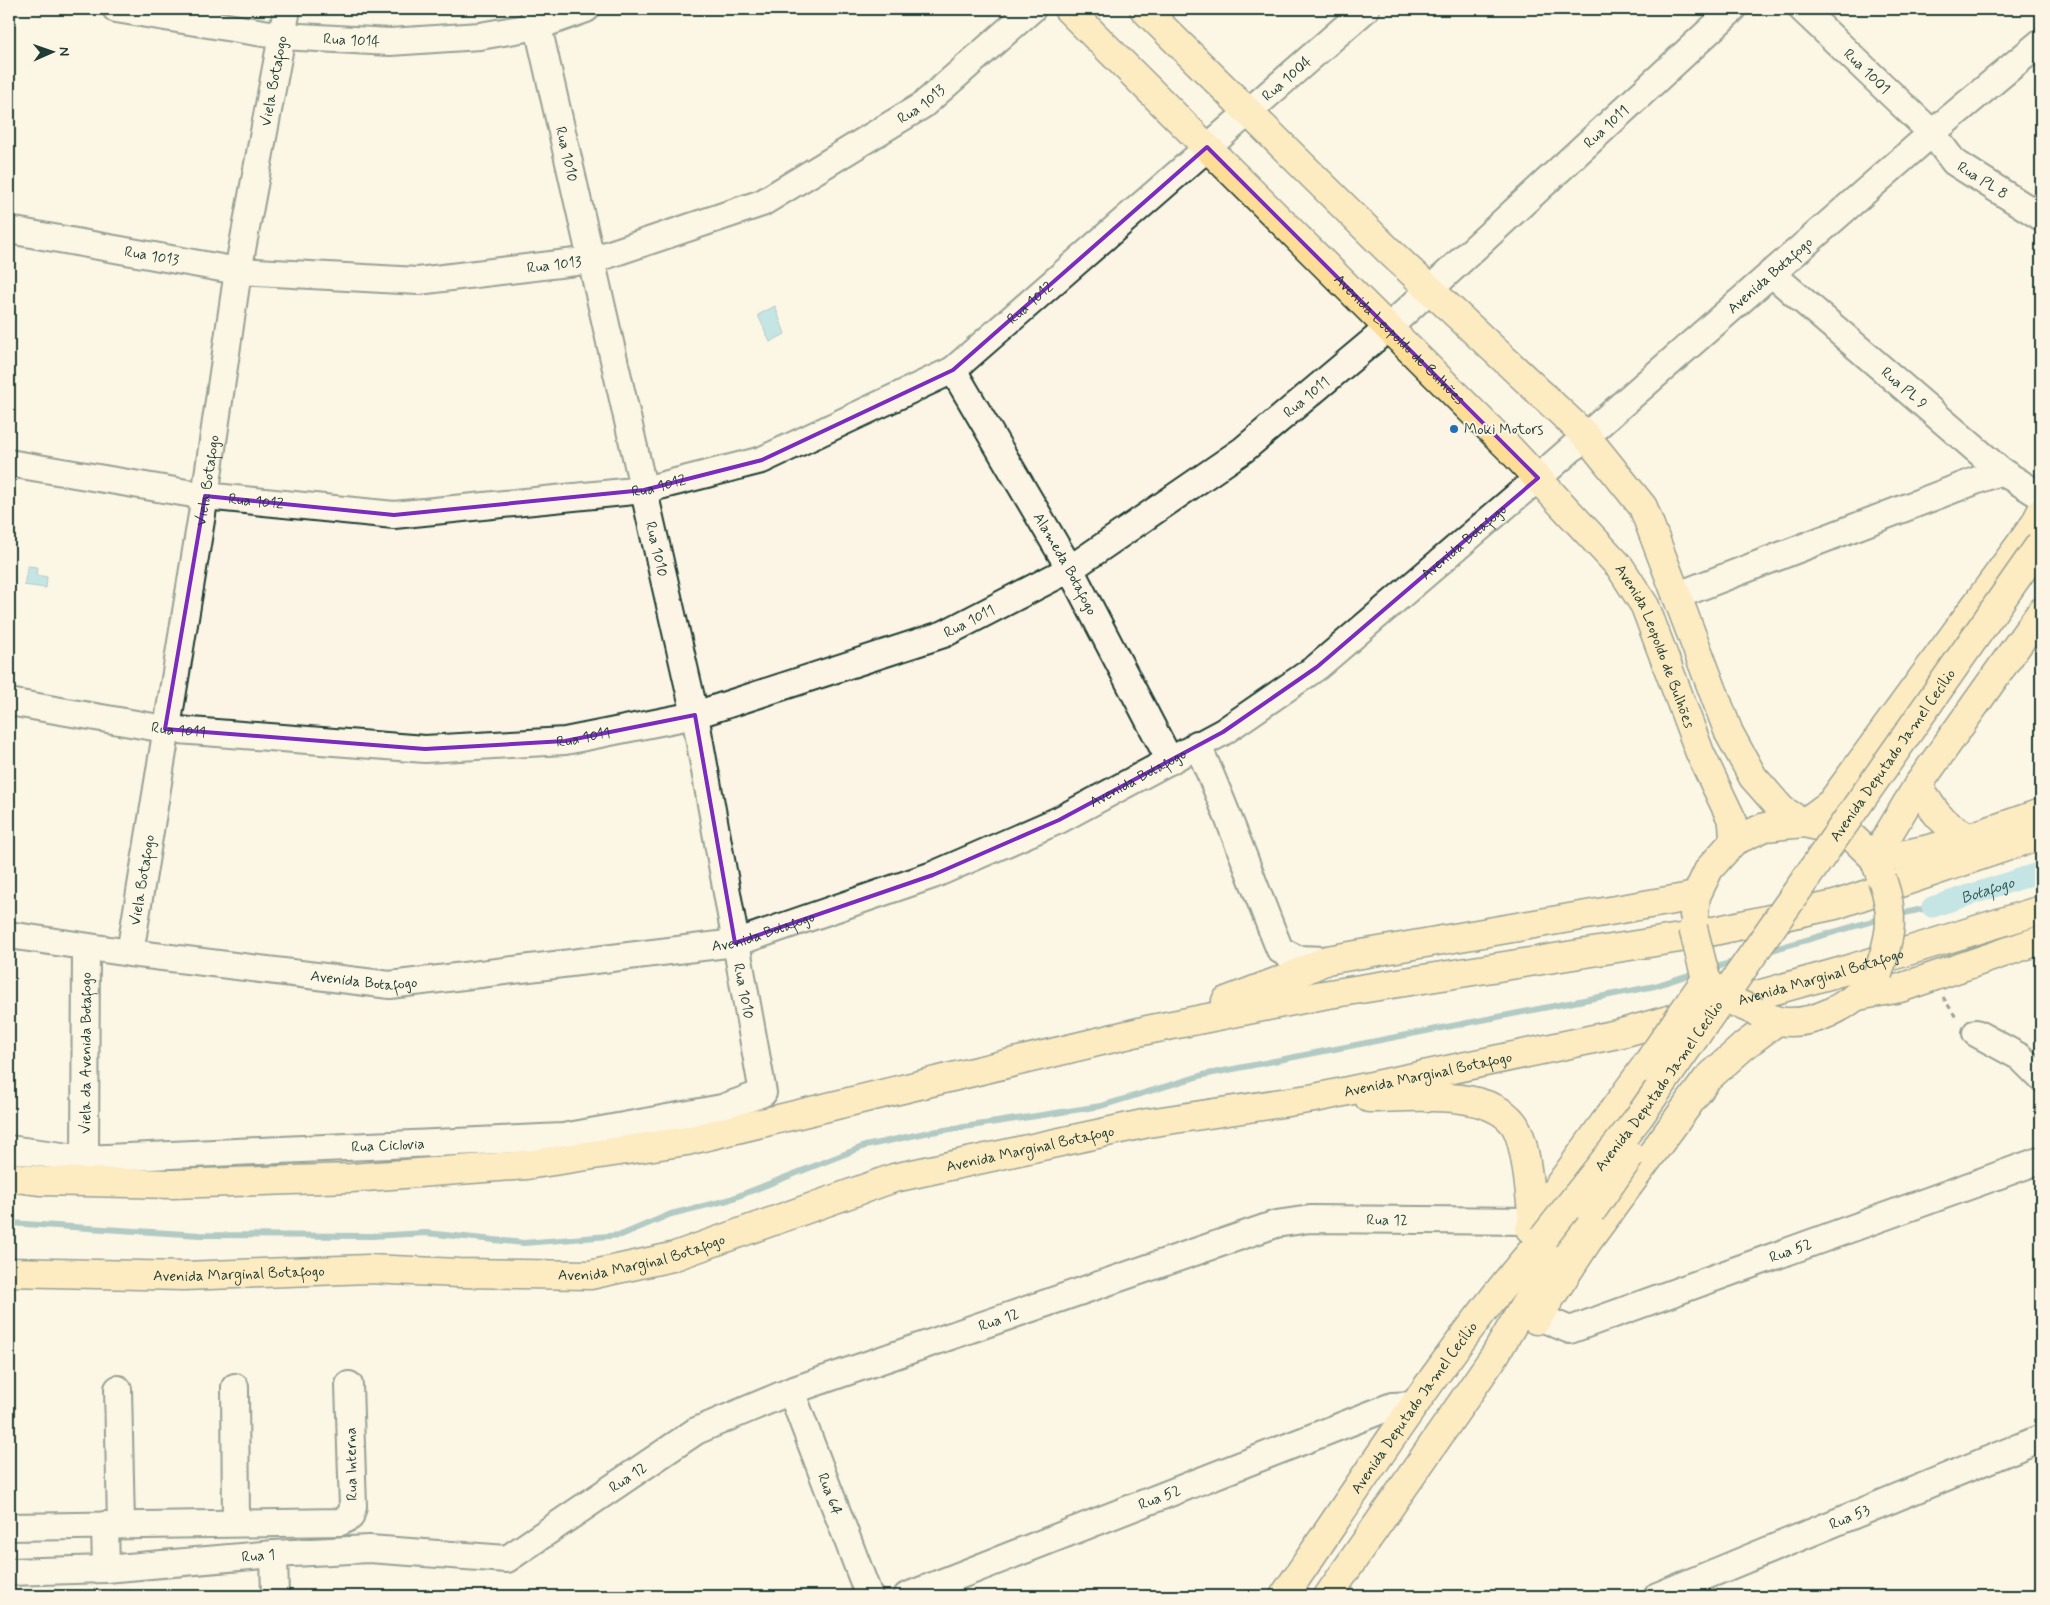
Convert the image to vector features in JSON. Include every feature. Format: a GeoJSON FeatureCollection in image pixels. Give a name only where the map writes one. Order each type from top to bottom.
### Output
{"type":"FeatureCollection","features":[{"type":"Feature","properties":{"kind":"main road","name":"Avenida Leopoldo de Bulhões"},"geometry":{"type":"LineString","coordinates":[[1068,9],[1538,478],[1620,567],[1645,606],[1700,753],[1733,822],[1734,841]]}},
{"type":"Feature","properties":{"kind":"main road"},"geometry":{"type":"LineString","coordinates":[[1144,9],[1430,290],[1585,435],[1643,506],[1729,733],[1753,777],[1782,810],[1804,823],[1849,834],[1878,869],[1890,901],[1890,936],[1878,974],[1858,996]]}},
{"type":"Feature","properties":{"kind":"main road"},"geometry":{"type":"LineString","coordinates":[[2041,512],[2030,532],[1831,802],[1804,823],[1765,827],[1734,841],[1708,869],[1696,896],[1694,928],[1706,979],[1718,995],[1767,1017],[1791,1022],[1820,1016],[1858,996],[1900,988],[2041,940]]}},
{"type":"Feature","properties":{"kind":"main road","name":"Avenida Deputado Jamel Cecílio"},"geometry":{"type":"LineString","coordinates":[[1284,1596],[1415,1405],[1511,1275],[1538,1229],[1638,1117],[2041,544]]}},
{"type":"Feature","properties":{"kind":"main road","name":"Avenida Deputado Jamel Cecílio"},"geometry":{"type":"LineString","coordinates":[[1328,1596],[1495,1355],[1541,1277],[1591,1212],[2041,574]]}},
{"type":"Feature","properties":{"kind":"main road"},"geometry":{"type":"LineString","coordinates":[[1878,869],[1918,785],[2041,612]]}},
{"type":"Feature","properties":{"kind":"main road"},"geometry":{"type":"LineString","coordinates":[[1918,785],[1930,805],[1948,827],[1969,837]]}},
{"type":"Feature","properties":{"kind":"main road"},"geometry":{"type":"LineString","coordinates":[[1878,869],[1902,856],[1969,837],[2041,813]]}},
{"type":"Feature","properties":{"kind":"main road"},"geometry":{"type":"LineString","coordinates":[[9,1177],[41,1181],[172,1184],[351,1178],[527,1165],[687,1142],[1147,1030],[1323,995],[1686,937],[1835,905],[2041,835]]}},
{"type":"Feature","properties":{"kind":"main road"},"geometry":{"type":"LineString","coordinates":[[1147,1030],[1294,976],[1326,960],[1696,896]]}},
{"type":"Feature","properties":{"kind":"main road","name":"Avenida Marginal Botafogo"},"geometry":{"type":"LineString","coordinates":[[9,1272],[183,1276],[368,1269],[460,1273],[590,1275],[672,1257],[894,1178],[1148,1123],[1315,1098],[1622,1033],[1843,971],[2041,910]]}},
{"type":"Feature","properties":{"kind":"main road"},"geometry":{"type":"LineString","coordinates":[[1538,1229],[1644,1068],[1706,979]]}},
{"type":"Feature","properties":{"kind":"main road"},"geometry":{"type":"LineString","coordinates":[[1495,1355],[1539,1318],[1587,1242],[1707,1079],[1745,1045],[1767,1017]]}},
{"type":"Feature","properties":{"kind":"main road"},"geometry":{"type":"LineString","coordinates":[[1315,1098],[1466,1099],[1498,1109],[1515,1125],[1523,1150],[1538,1229]]}},
{"type":"Feature","properties":{"kind":"street","name":"Rua 1014"},"geometry":{"type":"LineString","coordinates":[[116,9],[282,36],[390,42],[480,36],[536,17],[586,9]]}},
{"type":"Feature","properties":{"kind":"street","name":"Viela Botafogo"},"geometry":{"type":"LineString","coordinates":[[130,953],[205,496],[238,270],[286,9]]}},
{"type":"Feature","properties":{"kind":"street","name":"Rua 1013"},"geometry":{"type":"LineString","coordinates":[[9,230],[238,270],[418,281],[592,260],[762,203],[922,105],[1032,9]]}},
{"type":"Feature","properties":{"kind":"street","name":"Rua 1004"},"geometry":{"type":"LineString","coordinates":[[1207,147],[1249,114],[1265,96],[1366,9]]}},
{"type":"Feature","properties":{"kind":"street","name":"Rua 1011"},"geometry":{"type":"LineString","coordinates":[[9,702],[166,729],[425,749],[564,741],[695,715],[944,634],[1070,569],[1243,450],[1387,329],[1734,9]]}},
{"type":"Feature","properties":{"kind":"street","name":"Rua 1001"},"geometry":{"type":"LineString","coordinates":[[1802,9],[1932,133]]}},
{"type":"Feature","properties":{"kind":"street","name":"Rua 1010"},"geometry":{"type":"LineString","coordinates":[[536,17],[695,715],[763,1093]]}},
{"type":"Feature","properties":{"kind":"street","name":"Avenida Botafogo"},"geometry":{"type":"LineString","coordinates":[[9,935],[130,953],[390,985],[735,944],[933,875],[1059,820],[1197,744],[1223,732],[1317,667],[1538,478],[1932,133],[2041,42]]}},
{"type":"Feature","properties":{"kind":"street","name":"Rua PL 8"},"geometry":{"type":"LineString","coordinates":[[1932,133],[1954,162],[2041,217]]}},
{"type":"Feature","properties":{"kind":"street","name":"Rua 1012"},"geometry":{"type":"LineString","coordinates":[[9,463],[205,496],[394,515],[644,490],[762,460],[953,370],[1207,147]]}},
{"type":"Feature","properties":{"kind":"street","name":"Rua PL 9"},"geometry":{"type":"LineString","coordinates":[[1771,273],[2001,471],[2041,496]]}},
{"type":"Feature","properties":{"kind":"street","name":"Alameda Botafogo"},"geometry":{"type":"LineString","coordinates":[[953,370],[1070,569],[1170,760]]}},
{"type":"Feature","properties":{"kind":"street"},"geometry":{"type":"LineString","coordinates":[[1676,596],[2001,471]]}},
{"type":"Feature","properties":{"kind":"street"},"geometry":{"type":"LineString","coordinates":[[1197,744],[1215,783],[1280,950],[1297,959],[1326,960]]}},
{"type":"Feature","properties":{"kind":"street","name":"Viela da Avenida Botafogo"},"geometry":{"type":"LineString","coordinates":[[85,1159],[86,947]]}},
{"type":"Feature","properties":{"kind":"street"},"geometry":{"type":"LineString","coordinates":[[1976,1033],[2020,1057],[2041,1078]]}},
{"type":"Feature","properties":{"kind":"street","name":"Rua Ciclovia"},"geometry":{"type":"LineString","coordinates":[[9,1149],[85,1159],[563,1137],[722,1108],[763,1093]]}},
{"type":"Feature","properties":{"kind":"street","name":"Rua 52"},"geometry":{"type":"LineString","coordinates":[[1539,1318],[1570,1330],[2041,1160]]}},
{"type":"Feature","properties":{"kind":"street","name":"Rua 12"},"geometry":{"type":"LineString","coordinates":[[507,1559],[696,1431],[791,1390],[1276,1224],[1310,1219],[1538,1229]]}},
{"type":"Feature","properties":{"kind":"street","name":"Rua Interna"},"geometry":{"type":"LineString","coordinates":[[9,1527],[340,1522],[350,1517],[353,1507],[349,1385]]}},
{"type":"Feature","properties":{"kind":"street"},"geometry":{"type":"LineString","coordinates":[[235,1387],[236,1523]]}},
{"type":"Feature","properties":{"kind":"street"},"geometry":{"type":"LineString","coordinates":[[106,1569],[113,1524],[118,1389]]}},
{"type":"Feature","properties":{"kind":"street","name":"Rua 64"},"geometry":{"type":"LineString","coordinates":[[791,1390],[869,1596]]}},
{"type":"Feature","properties":{"kind":"street","name":"Rua 52"},"geometry":{"type":"LineString","coordinates":[[907,1596],[1392,1406],[1415,1405]]}},
{"type":"Feature","properties":{"kind":"street","name":"Rua 53"},"geometry":{"type":"LineString","coordinates":[[1657,1596],[2041,1438]]}},
{"type":"Feature","properties":{"kind":"street","name":"Rua 1"},"geometry":{"type":"LineString","coordinates":[[9,1572],[106,1569],[274,1554],[369,1549],[507,1559]]}},
{"type":"Feature","properties":{"kind":"street"},"geometry":{"type":"LineString","coordinates":[[274,1554],[274,1596]]}},
{"type":"Feature","properties":{"kind":"highlighted area"},"geometry":{"type":"Polygon","coordinates":[[[1207,147],[1538,478],[1317,667],[1223,732],[1059,820],[933,875],[735,943],[695,715],[565,741],[425,749],[165,729],[205,496],[394,515],[644,490],[762,460],[953,370],[1207,147]]]}},
{"type":"Feature","properties":{"kind":"water"},"geometry":{"type":"Polygon","coordinates":[[[775,306],[785,334],[770,342],[758,315],[775,306]]]}},
{"type":"Feature","properties":{"kind":"water"},"geometry":{"type":"Polygon","coordinates":[[[28,566],[37,567],[36,575],[47,577],[46,588],[24,585],[28,566]]]}},
{"type":"Feature","properties":{"kind":"waterway","name":"Botafogo"},"geometry":{"type":"LineString","coordinates":[[1932,907],[2041,872]]}},
{"type":"Feature","properties":{"kind":"waterway"},"geometry":{"type":"LineString","coordinates":[[1895,915],[1932,907]]}},
{"type":"Feature","properties":{"kind":"waterway"},"geometry":{"type":"LineString","coordinates":[[1765,952],[1883,918]]}},
{"type":"Feature","properties":{"kind":"waterway"},"geometry":{"type":"LineString","coordinates":[[1710,969],[1737,961]]}},
{"type":"Feature","properties":{"kind":"waterway"},"geometry":{"type":"LineString","coordinates":[[9,1223],[200,1235],[372,1236],[426,1233],[524,1243],[621,1235],[671,1214],[728,1200],[865,1146],[925,1133],[1101,1106],[1203,1075],[1655,986],[1698,972]]}},
{"type":"Feature","properties":{"kind":"place","name":"Moki Motors"},"geometry":{"type":"Point","coordinates":[1454,429]}}]}
